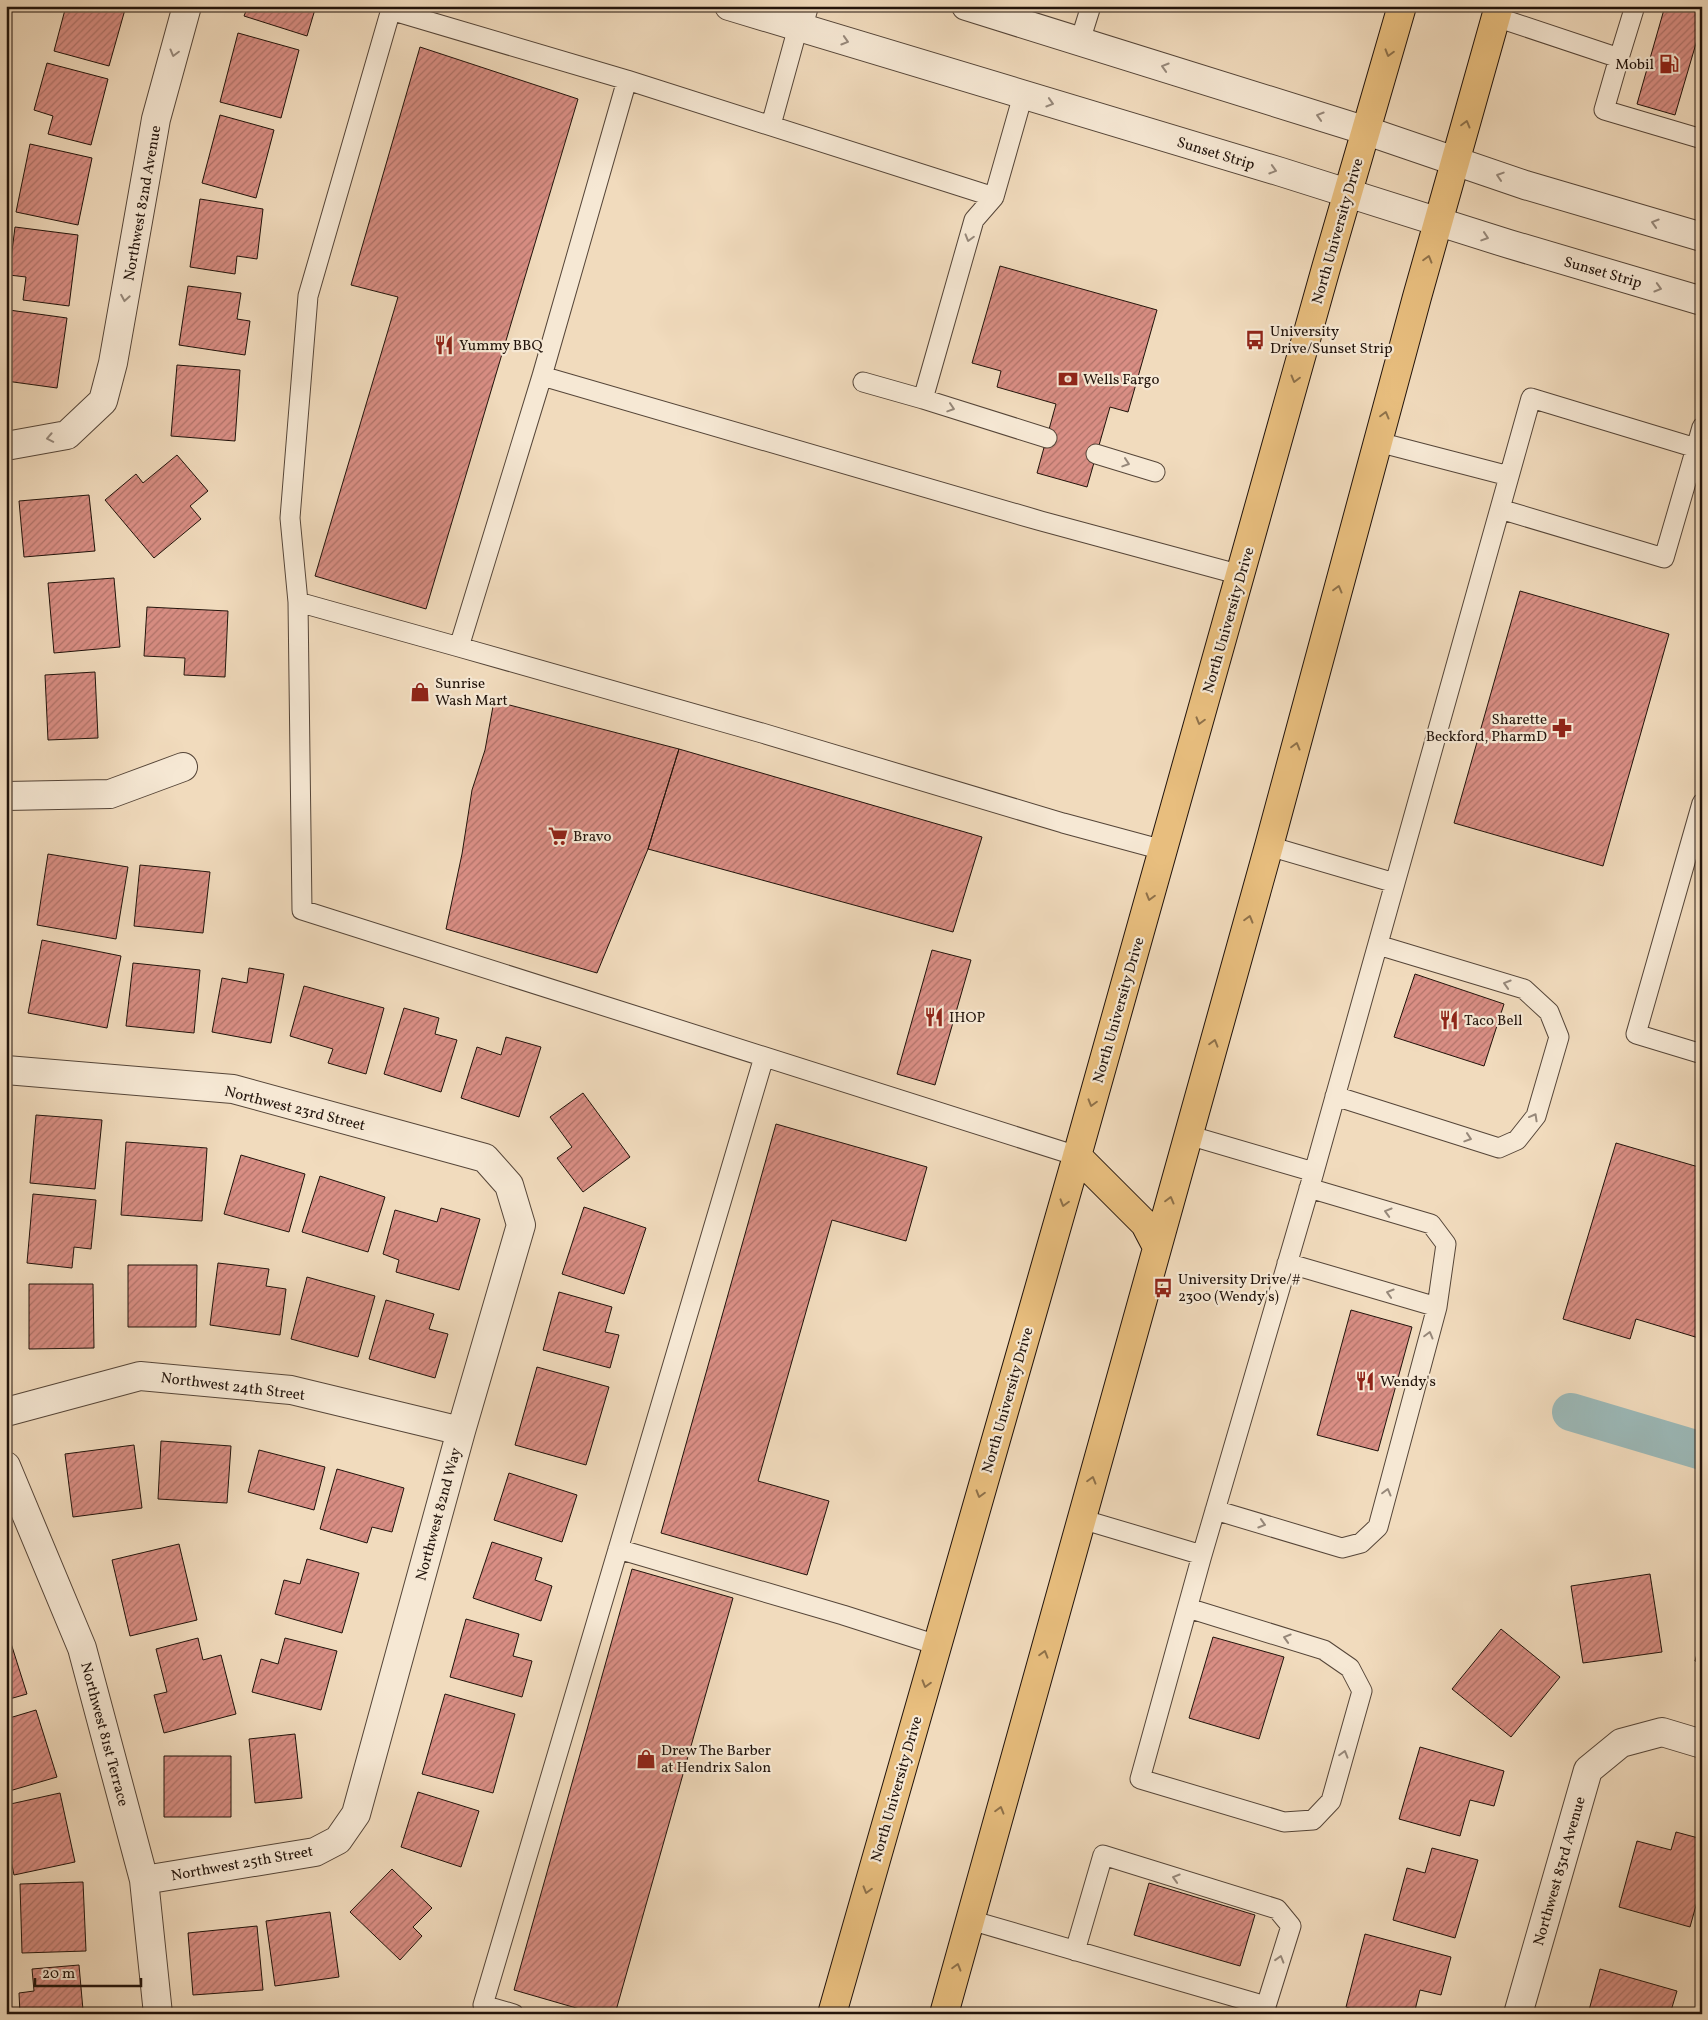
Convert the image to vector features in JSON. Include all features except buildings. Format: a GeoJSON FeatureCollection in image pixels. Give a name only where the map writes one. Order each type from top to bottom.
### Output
{"type":"FeatureCollection","features":[{"type":"Feature","properties":{"kind":"main road","name":"North University Drive"},"geometry":{"type":"LineString","coordinates":[[832,2014],[1164,850],[1326,268],[1402,6]]}},
{"type":"Feature","properties":{"kind":"main road"},"geometry":{"type":"LineString","coordinates":[[944,2014],[1269,846],[1497,12]]}},
{"type":"Feature","properties":{"kind":"main road"},"geometry":{"type":"LineString","coordinates":[[1077,1156],[1145,1224],[1157,1246]]}},
{"type":"Feature","properties":{"kind":"street","name":"Northwest 82nd Avenue"},"geometry":{"type":"LineString","coordinates":[[6,446],[67,435],[103,401],[113,363],[156,119],[186,6]]}},
{"type":"Feature","properties":{"kind":"street","name":"Sunset Strip"},"geometry":{"type":"LineString","coordinates":[[729,6],[801,17],[1022,95],[1702,301]]}},
{"type":"Feature","properties":{"kind":"street"},"geometry":{"type":"LineString","coordinates":[[966,6],[1367,131],[1525,185],[1702,237]]}},
{"type":"Feature","properties":{"kind":"street"},"geometry":{"type":"LineString","coordinates":[[6,796],[110,794],[183,767]]}},
{"type":"Feature","properties":{"kind":"street","name":"Northwest 23rd Street"},"geometry":{"type":"LineString","coordinates":[[6,1070],[234,1089],[485,1158],[509,1185]]}},
{"type":"Feature","properties":{"kind":"street","name":"Northwest 82nd Way"},"geometry":{"type":"LineString","coordinates":[[338,1840],[356,1814],[460,1431],[521,1224],[509,1185]]}},
{"type":"Feature","properties":{"kind":"street","name":"Northwest 24th Street"},"geometry":{"type":"LineString","coordinates":[[6,1412],[140,1376],[290,1390],[460,1431]]}},
{"type":"Feature","properties":{"kind":"street","name":"Northwest 81st Terrace"},"geometry":{"type":"LineString","coordinates":[[6,1466],[82,1648],[144,1880],[158,2014]]}},
{"type":"Feature","properties":{"kind":"street","name":"Northwest 83rd Avenue"},"geometry":{"type":"LineString","coordinates":[[1518,2014],[1588,1770],[1621,1743],[1662,1732],[1702,1744]]}},
{"type":"Feature","properties":{"kind":"street","name":"Northwest 25th Street"},"geometry":{"type":"LineString","coordinates":[[144,1880],[315,1852],[338,1840]]}},
{"type":"Feature","properties":{"kind":"lane"},"geometry":{"type":"LineString","coordinates":[[1080,41],[1091,6]]}},
{"type":"Feature","properties":{"kind":"lane"},"geometry":{"type":"LineString","coordinates":[[1635,6],[1604,110],[1702,140]]}},
{"type":"Feature","properties":{"kind":"lane"},"geometry":{"type":"LineString","coordinates":[[994,197],[771,125],[391,8],[308,296],[290,518],[298,602],[302,910],[1077,1156]]}},
{"type":"Feature","properties":{"kind":"lane"},"geometry":{"type":"LineString","coordinates":[[1497,12],[1619,58]]}},
{"type":"Feature","properties":{"kind":"lane"},"geometry":{"type":"LineString","coordinates":[[771,125],[801,17]]}},
{"type":"Feature","properties":{"kind":"lane"},"geometry":{"type":"LineString","coordinates":[[460,647],[542,376],[627,80]]}},
{"type":"Feature","properties":{"kind":"lane"},"geometry":{"type":"LineString","coordinates":[[923,399],[974,220],[994,197],[1022,95]]}},
{"type":"Feature","properties":{"kind":"lane"},"geometry":{"type":"LineString","coordinates":[[542,376],[1041,521],[1241,576]]}},
{"type":"Feature","properties":{"kind":"lane"},"geometry":{"type":"LineString","coordinates":[[864,382],[1047,438]]}},
{"type":"Feature","properties":{"kind":"lane"},"geometry":{"type":"LineString","coordinates":[[1188,1608],[1324,1650],[1350,1668],[1362,1691],[1330,1801],[1313,1820],[1284,1822],[1140,1779],[1202,1555],[1312,1180],[1531,398],[1696,448]]}},
{"type":"Feature","properties":{"kind":"lane"},"geometry":{"type":"LineString","coordinates":[[1500,509],[1664,558],[1702,427]]}},
{"type":"Feature","properties":{"kind":"lane"},"geometry":{"type":"LineString","coordinates":[[1378,442],[1509,476]]}},
{"type":"Feature","properties":{"kind":"lane"},"geometry":{"type":"LineString","coordinates":[[1096,454],[1155,472]]}},
{"type":"Feature","properties":{"kind":"lane"},"geometry":{"type":"LineString","coordinates":[[298,602],[762,733],[1063,823],[1164,850]]}},
{"type":"Feature","properties":{"kind":"lane"},"geometry":{"type":"LineString","coordinates":[[1702,803],[1636,1034],[1702,1054]]}},
{"type":"Feature","properties":{"kind":"lane"},"geometry":{"type":"LineString","coordinates":[[1269,846],[1395,883]]}},
{"type":"Feature","properties":{"kind":"lane"},"geometry":{"type":"LineString","coordinates":[[1335,1096],[1499,1148],[1517,1140],[1536,1116],[1560,1037],[1549,1012],[1524,989],[1378,945]]}},
{"type":"Feature","properties":{"kind":"lane"},"geometry":{"type":"LineString","coordinates":[[514,2014],[482,2009],[764,1056]]}},
{"type":"Feature","properties":{"kind":"lane"},"geometry":{"type":"LineString","coordinates":[[1188,1134],[1431,1224],[1446,1244],[1437,1307],[1378,1527],[1361,1543],[1342,1548],[1215,1510]]}},
{"type":"Feature","properties":{"kind":"lane"},"geometry":{"type":"LineString","coordinates":[[1288,1263],[1437,1307]]}},
{"type":"Feature","properties":{"kind":"lane"},"geometry":{"type":"LineString","coordinates":[[1081,1519],[1202,1555]]}},
{"type":"Feature","properties":{"kind":"lane"},"geometry":{"type":"LineString","coordinates":[[618,1550],[843,1615],[937,1645]]}},
{"type":"Feature","properties":{"kind":"lane"},"geometry":{"type":"LineString","coordinates":[[970,1920],[1075,1951],[1266,2006],[1291,1926],[1277,1909],[1103,1855],[1075,1951]]}},
{"type":"Feature","properties":{"kind":"waterway"},"geometry":{"type":"LineString","coordinates":[[1571,1412],[1702,1451]]}},
{"type":"Feature","properties":{"kind":"place","name":"Mobil"},"geometry":{"type":"Point","coordinates":[1669,64]}},
{"type":"Feature","properties":{"kind":"place","name":"University Drive/Sunset Strip"},"geometry":{"type":"Point","coordinates":[1255,340]}},
{"type":"Feature","properties":{"kind":"place","name":"Yummy BBQ"},"geometry":{"type":"Point","coordinates":[444,345]}},
{"type":"Feature","properties":{"kind":"place","name":"Wells Fargo"},"geometry":{"type":"Point","coordinates":[1068,379]}},
{"type":"Feature","properties":{"kind":"place","name":"Sunrise Wash Mart"},"geometry":{"type":"Point","coordinates":[420,692]}},
{"type":"Feature","properties":{"kind":"place","name":"Sharette Beckford, PharmD"},"geometry":{"type":"Point","coordinates":[1562,728]}},
{"type":"Feature","properties":{"kind":"place","name":"Bravo"},"geometry":{"type":"Point","coordinates":[558,836]}},
{"type":"Feature","properties":{"kind":"place","name":"IHOP"},"geometry":{"type":"Point","coordinates":[934,1017]}},
{"type":"Feature","properties":{"kind":"place","name":"Taco Bell"},"geometry":{"type":"Point","coordinates":[1449,1020]}},
{"type":"Feature","properties":{"kind":"place","name":"University Drive/# 2300 (Wendy's)"},"geometry":{"type":"Point","coordinates":[1163,1288]}},
{"type":"Feature","properties":{"kind":"place","name":"Wendy's"},"geometry":{"type":"Point","coordinates":[1365,1381]}},
{"type":"Feature","properties":{"kind":"place","name":"Drew The Barber at Hendrix Salon"},"geometry":{"type":"Point","coordinates":[646,1759]}}]}
